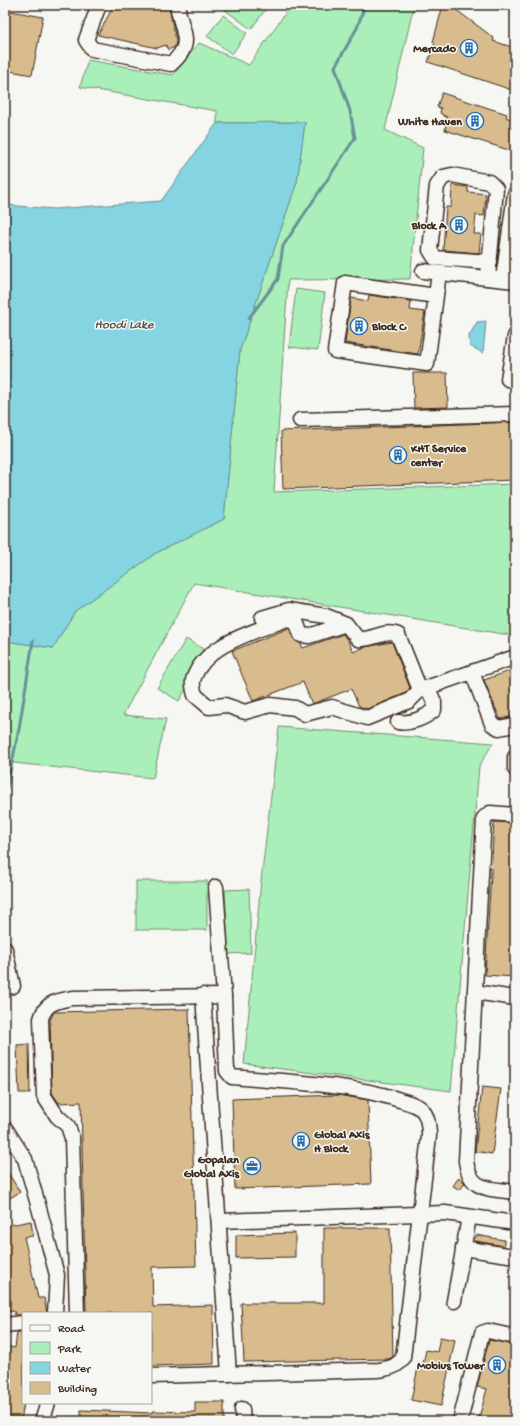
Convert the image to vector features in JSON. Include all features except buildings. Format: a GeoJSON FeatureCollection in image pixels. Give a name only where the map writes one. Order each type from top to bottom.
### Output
{"type":"FeatureCollection","features":[{"type":"Feature","properties":{"kind":"street"},"geometry":{"type":"LineString","coordinates":[[99,5],[86,40],[92,49],[170,64],[182,54],[186,45],[179,5]]}},
{"type":"Feature","properties":{"kind":"street"},"geometry":{"type":"LineString","coordinates":[[488,278],[490,262],[496,189],[489,182],[452,175],[442,177],[438,186],[430,250],[435,258],[490,262]]}},
{"type":"Feature","properties":{"kind":"street"},"geometry":{"type":"LineString","coordinates":[[423,271],[509,280],[515,194]]}},
{"type":"Feature","properties":{"kind":"street"},"geometry":{"type":"LineString","coordinates":[[436,296],[345,283],[335,351],[427,364],[436,296],[439,273]]}},
{"type":"Feature","properties":{"kind":"street"},"geometry":{"type":"LineString","coordinates":[[515,336],[508,379],[515,380]]}},
{"type":"Feature","properties":{"kind":"street"},"geometry":{"type":"LineString","coordinates":[[300,420],[515,414]]}},
{"type":"Feature","properties":{"kind":"street"},"geometry":{"type":"LineString","coordinates":[[262,618],[289,610],[326,616],[346,624],[358,639],[366,640],[390,632],[398,635],[424,689],[434,702],[434,710],[428,715],[407,723],[398,722]]}},
{"type":"Feature","properties":{"kind":"street"},"geometry":{"type":"LineString","coordinates":[[346,624],[309,636],[301,634],[296,621],[287,619],[222,645],[204,659],[193,681],[195,695],[209,707],[225,705],[244,712],[270,705],[294,708],[305,714],[332,707],[367,718],[409,701],[424,689],[515,657]]}},
{"type":"Feature","properties":{"kind":"street"},"geometry":{"type":"LineString","coordinates":[[472,672],[492,724],[499,728],[515,725]]}},
{"type":"Feature","properties":{"kind":"street"},"geometry":{"type":"LineString","coordinates":[[515,757],[515,769]]}},
{"type":"Feature","properties":{"kind":"street"},"geometry":{"type":"LineString","coordinates":[[515,816],[490,813],[484,818],[467,1153],[468,1172],[474,1183],[482,1186],[515,1192]]}},
{"type":"Feature","properties":{"kind":"street"},"geometry":{"type":"LineString","coordinates":[[152,1376],[379,1370],[395,1367],[403,1358],[429,1136],[429,1126],[425,1115],[421,1109],[412,1104],[369,1091],[232,1077],[227,1071],[224,996],[216,887]]}},
{"type":"Feature","properties":{"kind":"street"},"geometry":{"type":"LineString","coordinates":[[5,949],[13,986],[5,987]]}},
{"type":"Feature","properties":{"kind":"street"},"geometry":{"type":"LineString","coordinates":[[475,992],[515,998]]}},
{"type":"Feature","properties":{"kind":"street"},"geometry":{"type":"LineString","coordinates":[[77,1312],[72,1138],[68,1126],[57,1116],[44,1096],[41,1019],[43,1010],[53,1003],[73,998],[203,995],[224,996]]}},
{"type":"Feature","properties":{"kind":"street"},"geometry":{"type":"LineString","coordinates":[[203,995],[229,1374]]}},
{"type":"Feature","properties":{"kind":"street"},"geometry":{"type":"LineString","coordinates":[[5,1128],[25,1159],[39,1208],[57,1275],[55,1312]]}},
{"type":"Feature","properties":{"kind":"street"},"geometry":{"type":"LineString","coordinates":[[219,1221],[445,1213],[515,1223]]}},
{"type":"Feature","properties":{"kind":"street"},"geometry":{"type":"LineString","coordinates":[[454,1301],[469,1217]]}},
{"type":"Feature","properties":{"kind":"street"},"geometry":{"type":"LineString","coordinates":[[463,1248],[515,1256]]}},
{"type":"Feature","properties":{"kind":"street"},"geometry":{"type":"LineString","coordinates":[[5,1325],[22,1323]]}},
{"type":"Feature","properties":{"kind":"street"},"geometry":{"type":"LineString","coordinates":[[460,1421],[482,1333],[488,1331],[515,1338]]}},
{"type":"Feature","properties":{"kind":"street"},"geometry":{"type":"LineString","coordinates":[[42,1421],[48,1404]]}},
{"type":"Feature","properties":{"kind":"green space"},"geometry":{"type":"Polygon","coordinates":[[[229,5],[269,5],[251,29],[225,10],[229,5]]]}},
{"type":"Feature","properties":{"kind":"green space"},"geometry":{"type":"Polygon","coordinates":[[[291,5],[414,5],[385,130],[423,148],[410,279],[288,280],[274,492],[515,484],[515,636],[194,583],[123,715],[166,719],[153,778],[5,762],[5,641],[53,648],[75,611],[156,553],[224,519],[240,350],[297,182],[305,122],[217,123],[217,111],[80,87],[88,60],[173,75],[199,43],[249,65],[291,5]]]}},
{"type":"Feature","properties":{"kind":"green space"},"geometry":{"type":"Polygon","coordinates":[[[223,15],[247,33],[232,54],[207,36],[223,15]]]}},
{"type":"Feature","properties":{"kind":"green space"},"geometry":{"type":"Polygon","coordinates":[[[296,289],[325,293],[318,350],[289,347],[296,289]]]}},
{"type":"Feature","properties":{"kind":"green space"},"geometry":{"type":"Polygon","coordinates":[[[186,639],[208,652],[179,701],[157,688],[186,639]]]}},
{"type":"Feature","properties":{"kind":"green space"},"geometry":{"type":"Polygon","coordinates":[[[279,727],[493,743],[479,766],[451,1091],[244,1064],[261,881],[279,727]]]}},
{"type":"Feature","properties":{"kind":"green space"},"geometry":{"type":"Polygon","coordinates":[[[136,881],[207,881],[207,930],[136,930],[136,881]]]}},
{"type":"Feature","properties":{"kind":"green space"},"geometry":{"type":"Polygon","coordinates":[[[249,889],[251,953],[228,954],[225,890],[249,889]]]}},
{"type":"Feature","properties":{"kind":"water","name":"Hoodi Lake"},"geometry":{"type":"Polygon","coordinates":[[[305,122],[297,182],[240,350],[224,519],[156,553],[75,611],[53,648],[5,641],[5,205],[54,209],[161,201],[217,123],[305,122]]]}},
{"type":"Feature","properties":{"kind":"water"},"geometry":{"type":"Polygon","coordinates":[[[486,321],[483,353],[470,346],[469,336],[477,322],[486,321]]]}},
{"type":"Feature","properties":{"kind":"waterway"},"geometry":{"type":"LineString","coordinates":[[249,318],[278,279],[283,246],[355,138],[350,111],[335,67],[357,28],[365,5]]}},
{"type":"Feature","properties":{"kind":"waterway"},"geometry":{"type":"LineString","coordinates":[[7,787],[19,729],[33,641]]}},
{"type":"Feature","properties":{"kind":"place","name":"Mercado"},"geometry":{"type":"Point","coordinates":[469,48]}},
{"type":"Feature","properties":{"kind":"place","name":"White Haven"},"geometry":{"type":"Point","coordinates":[475,121]}},
{"type":"Feature","properties":{"kind":"place","name":"Block A"},"geometry":{"type":"Point","coordinates":[459,225]}},
{"type":"Feature","properties":{"kind":"place","name":"Block C"},"geometry":{"type":"Point","coordinates":[359,326]}},
{"type":"Feature","properties":{"kind":"place","name":"KHT Service center"},"geometry":{"type":"Point","coordinates":[398,455]}},
{"type":"Feature","properties":{"kind":"place","name":"Global Axis H Block"},"geometry":{"type":"Point","coordinates":[301,1141]}},
{"type":"Feature","properties":{"kind":"place","name":"Gopalan Global Axis"},"geometry":{"type":"Point","coordinates":[252,1166]}},
{"type":"Feature","properties":{"kind":"place","name":"Mobius Tower"},"geometry":{"type":"Point","coordinates":[497,1365]}}]}
